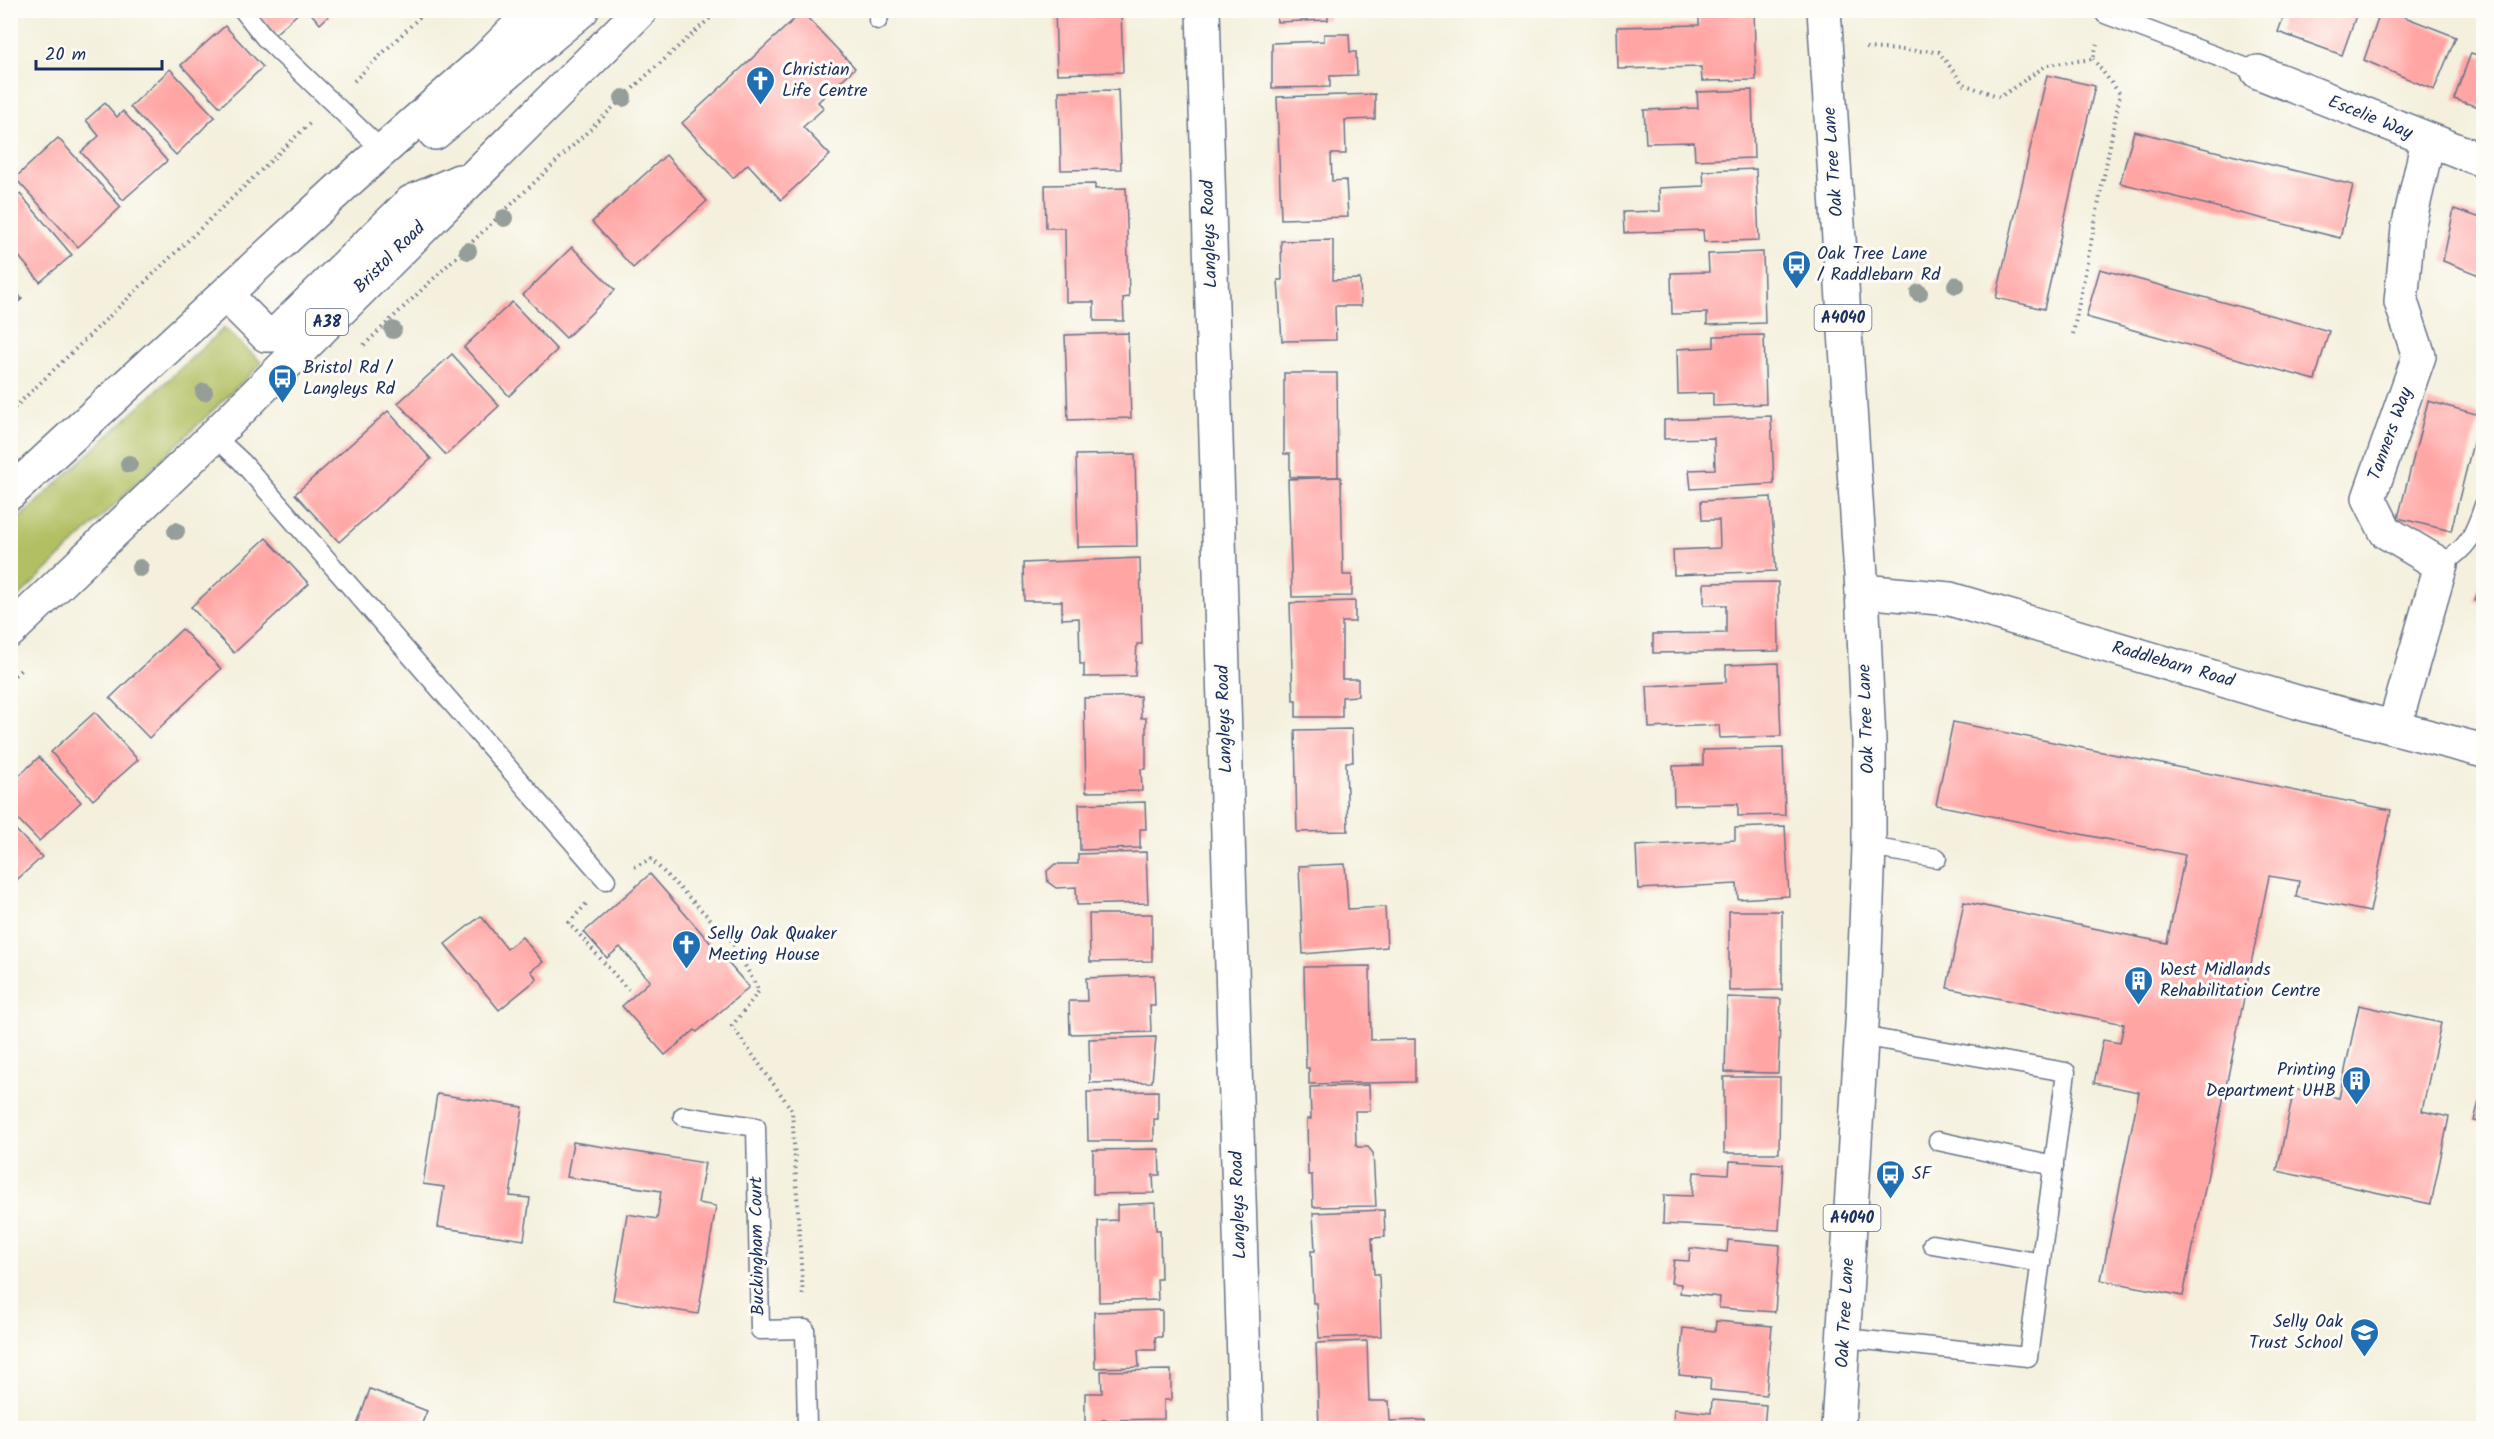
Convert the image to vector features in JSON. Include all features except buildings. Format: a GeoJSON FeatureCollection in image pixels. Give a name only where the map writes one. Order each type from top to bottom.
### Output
{"type":"FeatureCollection","features":[{"type":"Feature","properties":{"kind":"main road"},"geometry":{"type":"LineString","coordinates":[[10,492],[382,150],[485,60],[534,10]]}},
{"type":"Feature","properties":{"kind":"main road"},"geometry":{"type":"LineString","coordinates":[[348,181],[405,157],[582,10]]}},
{"type":"Feature","properties":{"kind":"main road"},"geometry":{"type":"LineString","coordinates":[[595,10],[631,21]]}},
{"type":"Feature","properties":{"kind":"main road","name":"Langleys Road"},"geometry":{"type":"LineString","coordinates":[[1203,10],[1246,1428]]}},
{"type":"Feature","properties":{"kind":"main road","name":"Oak Tree Lane"},"geometry":{"type":"LineString","coordinates":[[1824,10],[1862,591],[1869,741],[1869,848],[1861,1036],[1838,1428]]}},
{"type":"Feature","properties":{"kind":"main road","name":"Bristol Road"},"geometry":{"type":"LineString","coordinates":[[10,631],[214,436],[469,179],[631,21]]}},
{"type":"Feature","properties":{"kind":"main road","name":"Escelie Way"},"geometry":{"type":"LineString","coordinates":[[2258,72],[2428,141],[2484,161]]}},
{"type":"Feature","properties":{"kind":"main road","name":"Tanners Way"},"geometry":{"type":"LineString","coordinates":[[2428,141],[2408,228],[2401,302],[2419,356],[2369,498],[2386,532],[2441,565]]}},
{"type":"Feature","properties":{"kind":"main road"},"geometry":{"type":"LineString","coordinates":[[226,295],[266,335],[275,335],[411,202],[434,190],[469,179]]}},
{"type":"Feature","properties":{"kind":"main road"},"geometry":{"type":"LineString","coordinates":[[2394,728],[2441,565]]}},
{"type":"Feature","properties":{"kind":"main road","name":"Raddlebarn Road"},"geometry":{"type":"LineString","coordinates":[[1862,591],[1950,599],[2307,705],[2484,751]]}},
{"type":"Feature","properties":{"kind":"lane"},"geometry":{"type":"LineString","coordinates":[[243,10],[265,39],[382,150]]}},
{"type":"Feature","properties":{"kind":"lane"},"geometry":{"type":"LineString","coordinates":[[2105,14],[2258,72]]}},
{"type":"Feature","properties":{"kind":"lane"},"geometry":{"type":"LineString","coordinates":[[214,436],[242,462],[606,880]]}},
{"type":"Feature","properties":{"kind":"lane"},"geometry":{"type":"LineString","coordinates":[[2441,565],[2460,553],[2474,534],[2484,505]]}},
{"type":"Feature","properties":{"kind":"lane"},"geometry":{"type":"LineString","coordinates":[[1869,848],[1937,858]]}},
{"type":"Feature","properties":{"kind":"lane"},"geometry":{"type":"LineString","coordinates":[[1845,1338],[2028,1358],[2066,1072],[1861,1036]]}},
{"type":"Feature","properties":{"kind":"lane","name":"Buckingham Court"},"geometry":{"type":"LineString","coordinates":[[683,1116],[756,1127],[759,1330],[805,1329]]}},
{"type":"Feature","properties":{"kind":"lane"},"geometry":{"type":"LineString","coordinates":[[1938,1141],[2054,1166]]}},
{"type":"Feature","properties":{"kind":"lane"},"geometry":{"type":"LineString","coordinates":[[1932,1244],[2041,1263]]}},
{"type":"Feature","properties":{"kind":"lane"},"geometry":{"type":"LineString","coordinates":[[805,1329],[807,1428]]}},
{"type":"Feature","properties":{"kind":"path"},"geometry":{"type":"LineString","coordinates":[[10,412],[427,10]]}},
{"type":"Feature","properties":{"kind":"path"},"geometry":{"type":"LineString","coordinates":[[2093,59],[2105,14]]}},
{"type":"Feature","properties":{"kind":"path"},"geometry":{"type":"LineString","coordinates":[[1826,45],[1939,52],[1963,84],[2000,97],[2047,64],[2093,59]]}},
{"type":"Feature","properties":{"kind":"path"},"geometry":{"type":"LineString","coordinates":[[2073,334],[2120,94],[2093,59]]}},
{"type":"Feature","properties":{"kind":"path"},"geometry":{"type":"LineString","coordinates":[[628,990],[570,923],[606,880],[651,859],[731,940],[759,991],[732,1026],[792,1110],[805,1329]]}},
{"type":"Feature","properties":{"kind":"green space"},"geometry":{"type":"Polygon","coordinates":[[[224,328],[262,363],[11,604],[11,526],[224,328]]]}},
{"type":"Feature","properties":{"kind":"place","name":"Christian Life Centre"},"geometry":{"type":"Point","coordinates":[761,106]}},
{"type":"Feature","properties":{"kind":"place","name":"Oak Tree Lane / Raddlebarn Rd"},"geometry":{"type":"Point","coordinates":[1796,290]}},
{"type":"Feature","properties":{"kind":"place","name":"Bristol Rd / Langleys Rd"},"geometry":{"type":"Point","coordinates":[282,404]}},
{"type":"Feature","properties":{"kind":"place","name":"Selly Oak Quaker Meeting House"},"geometry":{"type":"Point","coordinates":[687,970]}},
{"type":"Feature","properties":{"kind":"place","name":"West Midlands Rehabilitation Centre"},"geometry":{"type":"Point","coordinates":[2139,1006]}},
{"type":"Feature","properties":{"kind":"place","name":"Printing Department UHB"},"geometry":{"type":"Point","coordinates":[2357,1106]}},
{"type":"Feature","properties":{"kind":"place","name":"SF"},"geometry":{"type":"Point","coordinates":[1891,1200]}},
{"type":"Feature","properties":{"kind":"place","name":"Selly Oak Trust School"},"geometry":{"type":"Point","coordinates":[2364,1358]}}]}
